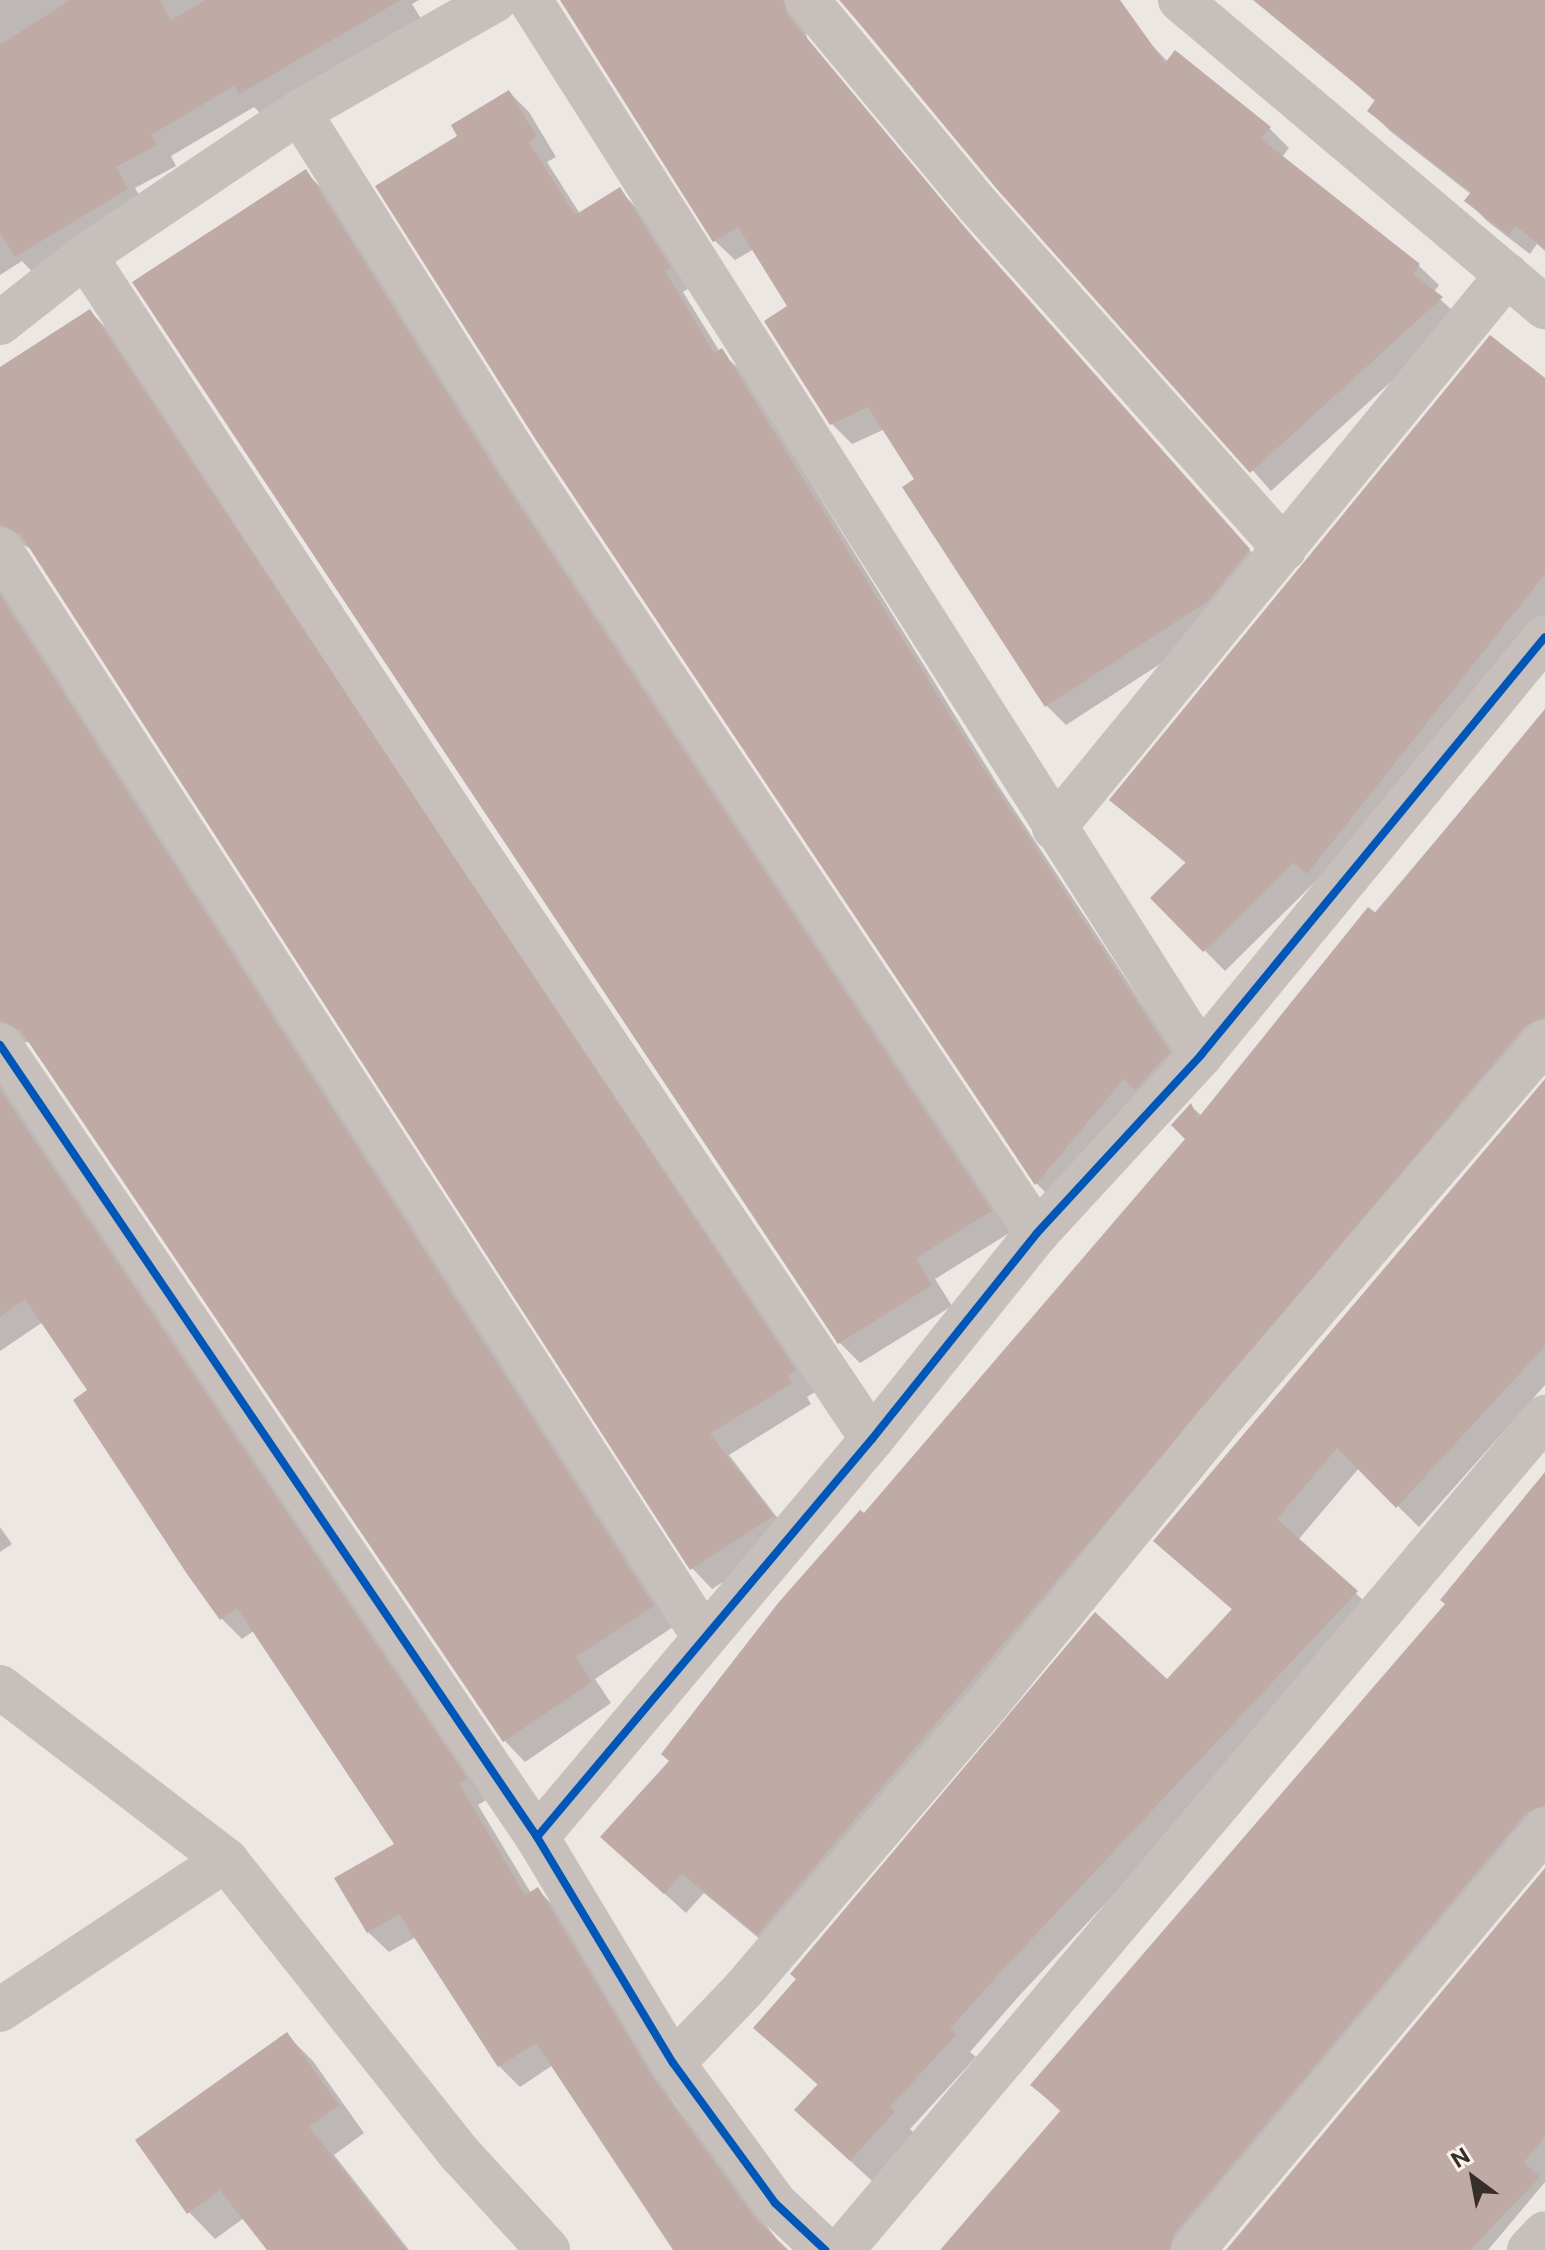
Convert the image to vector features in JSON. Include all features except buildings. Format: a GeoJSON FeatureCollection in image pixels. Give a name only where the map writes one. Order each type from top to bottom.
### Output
{"type":"FeatureCollection","features":[{"type":"Feature","properties":{"kind":"street"},"geometry":{"type":"LineString","coordinates":[[0,323],[85,256],[299,112],[495,0]]}},
{"type":"Feature","properties":{"kind":"street"},"geometry":{"type":"LineString","coordinates":[[530,0],[1201,1055]]}},
{"type":"Feature","properties":{"kind":"street"},"geometry":{"type":"LineString","coordinates":[[807,0],[977,204],[1284,549]]}},
{"type":"Feature","properties":{"kind":"street"},"geometry":{"type":"LineString","coordinates":[[1180,0],[1545,307]]}},
{"type":"Feature","properties":{"kind":"street"},"geometry":{"type":"LineString","coordinates":[[299,112],[515,454],[1037,1233]]}},
{"type":"Feature","properties":{"kind":"street"},"geometry":{"type":"LineString","coordinates":[[85,256],[474,847],[872,1439]]}},
{"type":"Feature","properties":{"kind":"street"},"geometry":{"type":"LineString","coordinates":[[1054,828],[1507,275]]}},
{"type":"Feature","properties":{"kind":"street"},"geometry":{"type":"LineString","coordinates":[[0,549],[704,1637]]}},
{"type":"Feature","properties":{"kind":"street"},"geometry":{"type":"LineString","coordinates":[[537,1837],[872,1439],[1037,1233],[1201,1055],[1545,637]]}},
{"type":"Feature","properties":{"kind":"street"},"geometry":{"type":"LineString","coordinates":[[673,2063],[743,1990],[985,1707],[1214,1427],[1545,1041]]}},
{"type":"Feature","properties":{"kind":"street"},"geometry":{"type":"LineString","coordinates":[[0,1045],[537,1837],[673,2063],[775,2203],[825,2250]]}},
{"type":"Feature","properties":{"kind":"street"},"geometry":{"type":"LineString","coordinates":[[842,2250],[1545,1417]]}},
{"type":"Feature","properties":{"kind":"street"},"geometry":{"type":"LineString","coordinates":[[0,1687],[226,1860],[461,2155],[548,2250]]}},
{"type":"Feature","properties":{"kind":"street"},"geometry":{"type":"LineString","coordinates":[[1193,2250],[1545,1829]]}},
{"type":"Feature","properties":{"kind":"street"},"geometry":{"type":"LineString","coordinates":[[0,2010],[226,1860]]}},
{"type":"Feature","properties":{"kind":"street"},"geometry":{"type":"LineString","coordinates":[[1529,2250],[1545,2233]]}},
{"type":"Feature","properties":{"kind":"cycle path"},"geometry":{"type":"LineString","coordinates":[[537,1837],[872,1439],[1037,1233],[1201,1055],[1545,637]]}},
{"type":"Feature","properties":{"kind":"cycle path"},"geometry":{"type":"LineString","coordinates":[[0,1045],[537,1837],[673,2063],[775,2203],[825,2250]]}}]}
